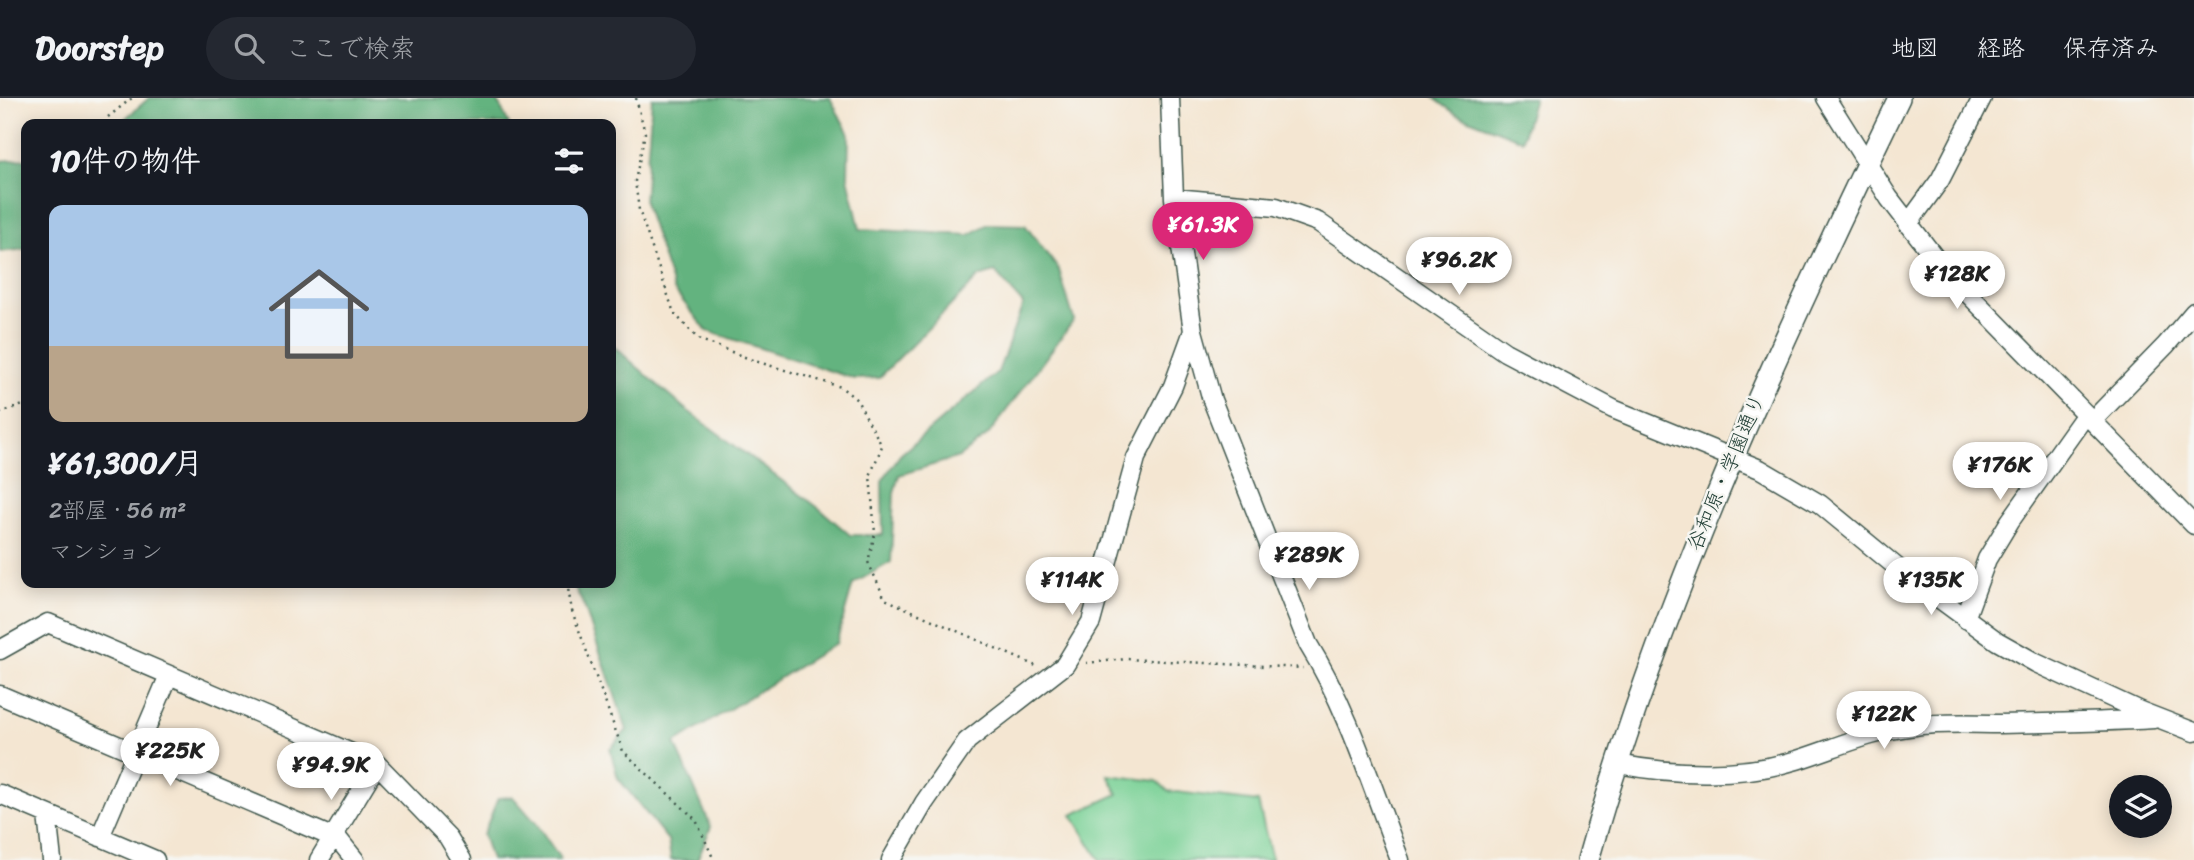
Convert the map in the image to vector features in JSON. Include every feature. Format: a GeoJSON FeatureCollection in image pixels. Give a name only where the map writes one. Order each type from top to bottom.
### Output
{"type":"FeatureCollection","features":[{"type":"Feature","properties":{"kind":"main road","name":"谷和原・学園通り"},"geometry":{"type":"LineString","coordinates":[[1588,860],[1618,764],[1692,554],[1776,355],[1899,98]]}},
{"type":"Feature","properties":{"kind":"street"},"geometry":{"type":"LineString","coordinates":[[1170,98],[1174,198],[1193,331],[1212,400],[1308,644],[1323,669],[1400,860]]}},
{"type":"Feature","properties":{"kind":"street"},"geometry":{"type":"LineString","coordinates":[[1825,98],[1908,224],[1964,291],[2194,525]]}},
{"type":"Feature","properties":{"kind":"street"},"geometry":{"type":"LineString","coordinates":[[1908,224],[1940,180],[1982,98]]}},
{"type":"Feature","properties":{"kind":"street"},"geometry":{"type":"LineString","coordinates":[[1174,198],[1276,207],[1318,222],[1505,352],[1613,409],[1760,469],[1820,504],[1965,619],[2036,663],[2194,732]]}},
{"type":"Feature","properties":{"kind":"street"},"geometry":{"type":"LineString","coordinates":[[1965,619],[1987,559],[2090,417],[2166,345],[2194,312]]}},
{"type":"Feature","properties":{"kind":"street"},"geometry":{"type":"LineString","coordinates":[[891,860],[924,803],[967,741],[1060,670],[1091,622],[1136,458],[1173,386],[1193,331]]}},
{"type":"Feature","properties":{"kind":"street"},"geometry":{"type":"LineString","coordinates":[[0,650],[48,623],[377,764],[448,837],[462,860]]}},
{"type":"Feature","properties":{"kind":"street"},"geometry":{"type":"LineString","coordinates":[[100,837],[169,675]]}},
{"type":"Feature","properties":{"kind":"street"},"geometry":{"type":"LineString","coordinates":[[0,695],[332,837],[338,840],[355,860]]}},
{"type":"Feature","properties":{"kind":"street"},"geometry":{"type":"LineString","coordinates":[[1618,764],[1652,770],[1700,772],[1749,768],[1796,760],[1841,742],[1916,725],[2096,723],[2157,718]]}},
{"type":"Feature","properties":{"kind":"street"},"geometry":{"type":"LineString","coordinates":[[319,860],[377,764]]}},
{"type":"Feature","properties":{"kind":"street"},"geometry":{"type":"LineString","coordinates":[[0,794],[100,837],[134,855],[155,860]]}},
{"type":"Feature","properties":{"kind":"street"},"geometry":{"type":"LineString","coordinates":[[47,814],[52,860]]}},
{"type":"Feature","properties":{"kind":"path"},"geometry":{"type":"LineString","coordinates":[[108,119],[132,98]]}},
{"type":"Feature","properties":{"kind":"path"},"geometry":{"type":"LineString","coordinates":[[635,98],[645,133],[635,181],[639,211],[674,313],[698,339],[755,361],[841,387],[857,400],[882,446],[870,475],[875,533],[868,562],[885,599],[1060,670],[1127,659],[1323,669]]}},
{"type":"Feature","properties":{"kind":"path"},"geometry":{"type":"LineString","coordinates":[[0,413],[21,406]]}},
{"type":"Feature","properties":{"kind":"path"},"geometry":{"type":"LineString","coordinates":[[568,588],[577,624],[623,751],[696,820],[714,860]]}},
{"type":"Feature","properties":{"kind":"green space"},"geometry":{"type":"Polygon","coordinates":[[[149,98],[496,98],[506,119],[125,119],[149,98]]]}},
{"type":"Feature","properties":{"kind":"green space"},"geometry":{"type":"Polygon","coordinates":[[[652,98],[830,98],[849,134],[848,177],[860,229],[969,235],[988,224],[1025,225],[1059,270],[1074,320],[988,435],[959,457],[899,475],[894,493],[891,562],[853,584],[836,643],[675,743],[711,827],[697,860],[671,860],[668,840],[618,778],[610,749],[627,730],[575,588],[616,588],[616,348],[684,408],[820,509],[850,535],[883,535],[882,481],[900,455],[998,372],[1023,304],[995,272],[979,277],[879,378],[855,379],[707,331],[674,290],[644,202],[652,98]]]}},
{"type":"Feature","properties":{"kind":"green space"},"geometry":{"type":"Polygon","coordinates":[[[1434,98],[1534,98],[1522,140],[1456,114],[1434,98]]]}},
{"type":"Feature","properties":{"kind":"green space"},"geometry":{"type":"Polygon","coordinates":[[[21,159],[21,250],[0,252],[0,161],[21,159]]]}},
{"type":"Feature","properties":{"kind":"green space"},"geometry":{"type":"Polygon","coordinates":[[[1108,775],[1157,781],[1168,791],[1258,802],[1272,860],[1100,860],[1072,815],[1118,794],[1108,775]]]}},
{"type":"Feature","properties":{"kind":"green space"},"geometry":{"type":"Polygon","coordinates":[[[513,797],[536,823],[561,860],[491,860],[483,835],[498,798],[513,797]]]}}]}
